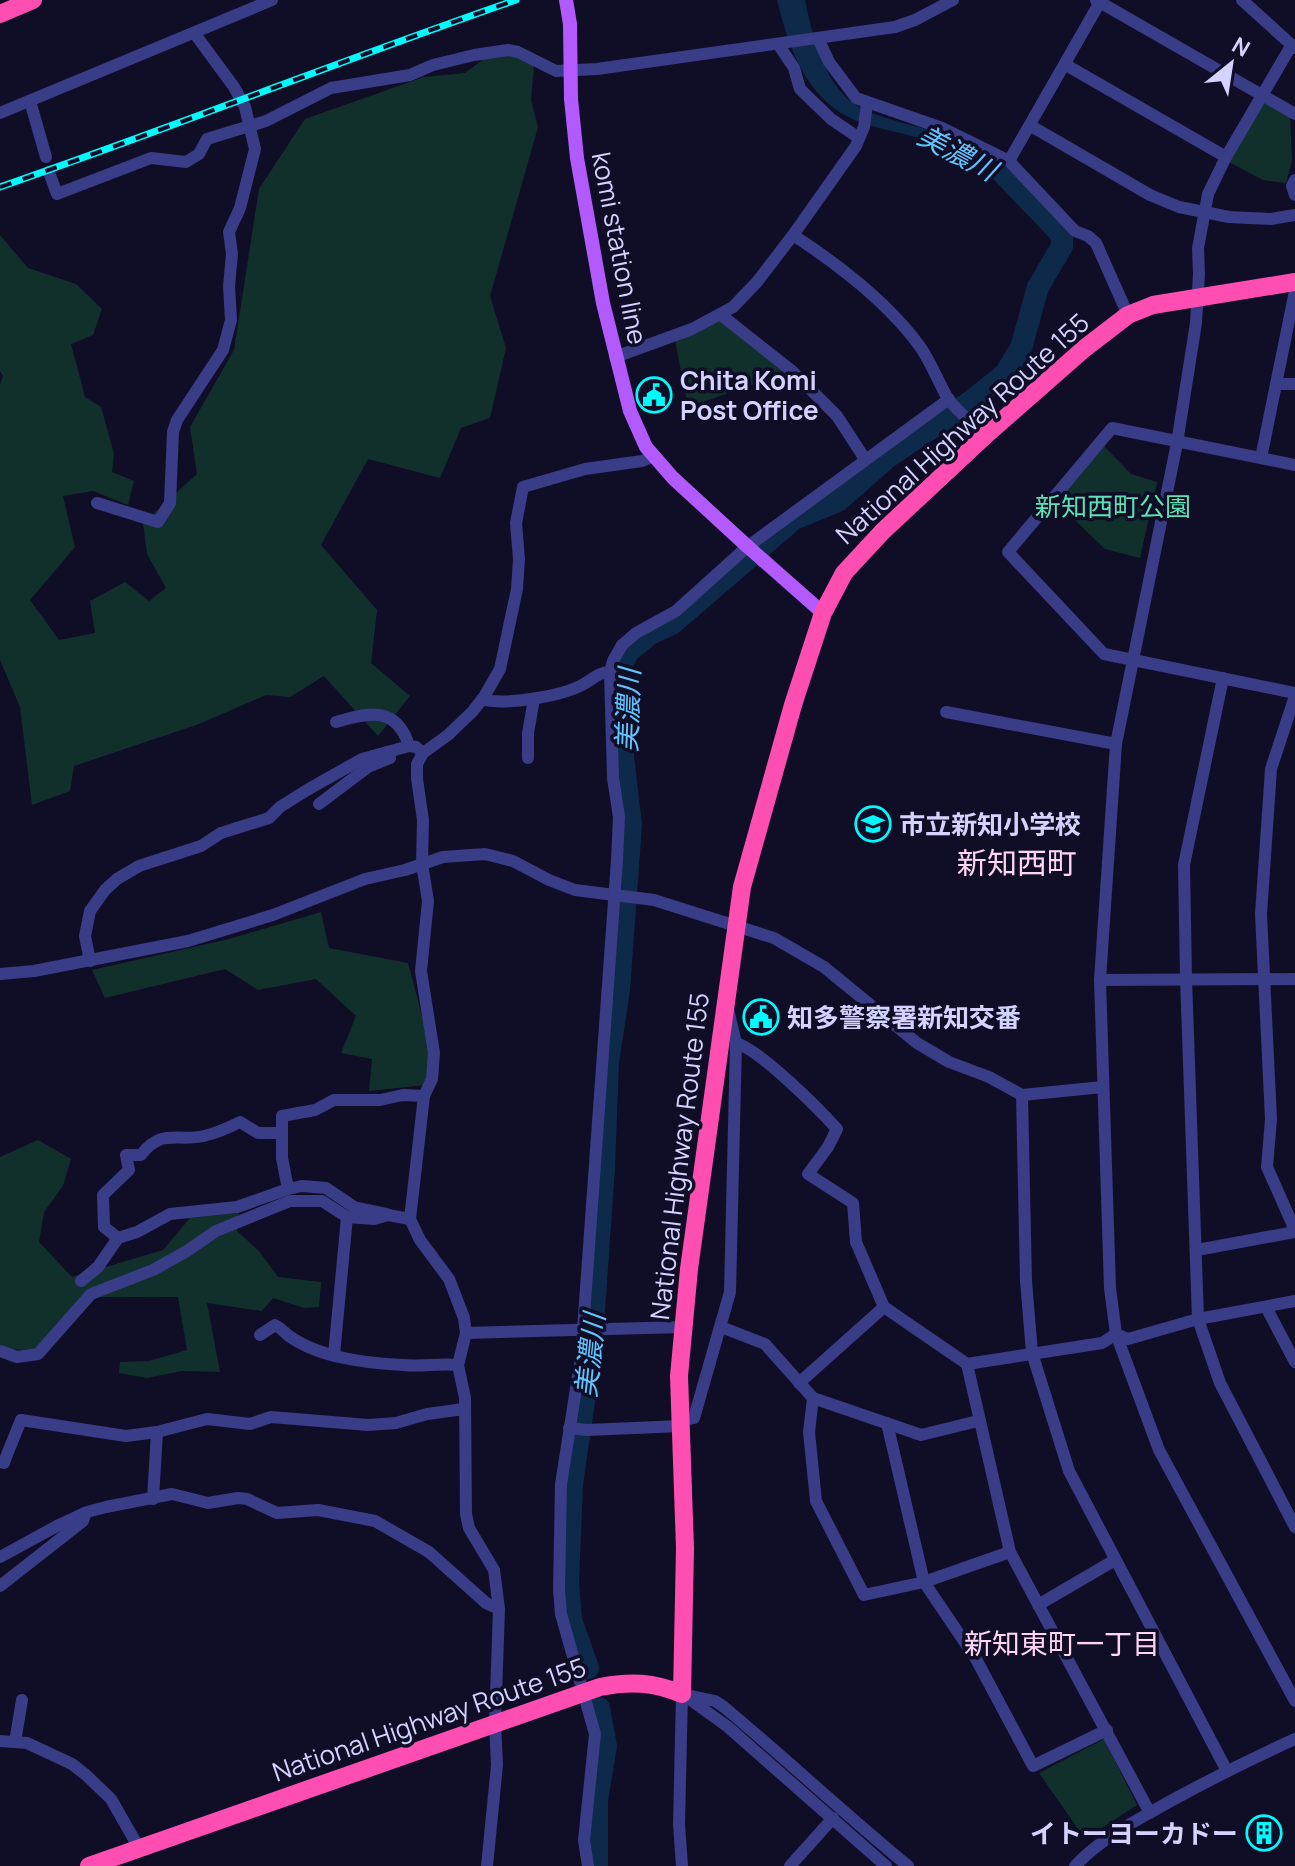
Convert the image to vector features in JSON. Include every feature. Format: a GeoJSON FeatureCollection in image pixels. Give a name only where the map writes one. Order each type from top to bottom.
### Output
{"type":"FeatureCollection","features":[{"type":"Feature","properties":{"kind":"highway"},"geometry":{"type":"LineString","coordinates":[[0,14],[33,0]]}},
{"type":"Feature","properties":{"kind":"highway","name":"National Highway Route 155"},"geometry":{"type":"LineString","coordinates":[[89,1866],[600,1687],[633,1682],[652,1683],[682,1694],[685,1548],[679,1376],[726,996],[751,849],[806,660],[823,613],[844,573],[856,558],[987,434],[1128,315],[1153,305],[1295,282]]}},
{"type":"Feature","properties":{"kind":"main road","name":"komi station line"},"geometry":{"type":"LineString","coordinates":[[566,0],[577,158],[615,357],[630,411],[642,439],[673,478],[823,613]]}},
{"type":"Feature","properties":{"kind":"street"},"geometry":{"type":"LineString","coordinates":[[0,113],[272,0]]}},
{"type":"Feature","properties":{"kind":"street"},"geometry":{"type":"LineString","coordinates":[[49,172],[57,194],[151,158],[186,162],[199,154],[207,139],[249,127],[331,88],[410,75],[433,65],[474,55],[508,50],[556,71],[642,64],[895,27],[953,0]]}},
{"type":"Feature","properties":{"kind":"street"},"geometry":{"type":"LineString","coordinates":[[1009,161],[1066,65],[1098,1],[1295,114]]}},
{"type":"Feature","properties":{"kind":"street"},"geometry":{"type":"LineString","coordinates":[[1248,1],[1293,47],[1211,184],[1205,213],[1198,248],[1196,323],[1177,443],[1116,744],[1100,980],[1110,1288],[1116,1334],[1159,1450],[1295,1701]]}},
{"type":"Feature","properties":{"kind":"street"},"geometry":{"type":"LineString","coordinates":[[97,503],[158,522],[170,503],[173,432],[177,420],[218,360],[231,320],[229,286],[232,254],[228,239],[240,208],[255,149],[245,107],[195,34]]}},
{"type":"Feature","properties":{"kind":"street"},"geometry":{"type":"LineString","coordinates":[[818,38],[847,89],[856,98],[867,105],[942,128],[1009,161],[1075,231],[1096,243],[1128,315]]}},
{"type":"Feature","properties":{"kind":"street"},"geometry":{"type":"LineString","coordinates":[[778,44],[794,68],[800,89],[806,96],[831,119],[861,133]]}},
{"type":"Feature","properties":{"kind":"street"},"geometry":{"type":"LineString","coordinates":[[1066,65],[1226,157]]}},
{"type":"Feature","properties":{"kind":"street"},"geometry":{"type":"LineString","coordinates":[[30,101],[46,157]]}},
{"type":"Feature","properties":{"kind":"street"},"geometry":{"type":"LineString","coordinates":[[615,357],[721,315],[733,307],[757,282],[793,235],[861,133],[867,105]]}},
{"type":"Feature","properties":{"kind":"street"},"geometry":{"type":"LineString","coordinates":[[1031,126],[1150,195],[1179,207],[1205,213],[1271,219],[1295,215]]}},
{"type":"Feature","properties":{"kind":"street"},"geometry":{"type":"LineString","coordinates":[[1295,180],[1292,186],[1295,195]]}},
{"type":"Feature","properties":{"kind":"street"},"geometry":{"type":"LineString","coordinates":[[793,235],[825,255],[896,317],[922,350],[949,400],[987,434]]}},
{"type":"Feature","properties":{"kind":"street"},"geometry":{"type":"LineString","coordinates":[[1261,458],[1295,291]]}},
{"type":"Feature","properties":{"kind":"street"},"geometry":{"type":"LineString","coordinates":[[721,315],[792,371],[837,416],[865,459]]}},
{"type":"Feature","properties":{"kind":"street"},"geometry":{"type":"LineString","coordinates":[[1276,384],[1295,384]]}},
{"type":"Feature","properties":{"kind":"street"},"geometry":{"type":"LineString","coordinates":[[588,1866],[584,1840],[595,1734],[564,1629],[559,1590],[561,1484],[581,1357],[619,817],[613,778],[610,672],[616,654],[630,638],[676,611],[747,546],[949,400]]}},
{"type":"Feature","properties":{"kind":"street"},"geometry":{"type":"LineString","coordinates":[[1197,1250],[1295,1231],[1267,1167],[1271,1119],[1261,914],[1271,769],[1295,695],[1104,654],[1008,552],[1112,428],[1295,465]]}},
{"type":"Feature","properties":{"kind":"street"},"geometry":{"type":"LineString","coordinates":[[421,756],[448,735],[482,699],[500,669],[517,589],[519,559],[516,523],[523,487],[585,469],[642,461],[654,456]]}},
{"type":"Feature","properties":{"kind":"street"},"geometry":{"type":"LineString","coordinates":[[482,699],[493,702],[534,699],[573,689],[600,673],[610,672]]}},
{"type":"Feature","properties":{"kind":"street"},"geometry":{"type":"LineString","coordinates":[[1223,678],[1184,865],[1198,1319],[1220,1383],[1295,1527]]}},
{"type":"Feature","properties":{"kind":"street"},"geometry":{"type":"LineString","coordinates":[[528,758],[528,733],[534,699]]}},
{"type":"Feature","properties":{"kind":"street"},"geometry":{"type":"LineString","coordinates":[[946,712],[1116,744]]}},
{"type":"Feature","properties":{"kind":"street"},"geometry":{"type":"LineString","coordinates":[[336,722],[364,713],[378,713],[397,724],[409,746]]}},
{"type":"Feature","properties":{"kind":"street"},"geometry":{"type":"LineString","coordinates":[[90,961],[85,936],[90,911],[117,879],[139,866],[201,846],[221,833],[269,818],[289,801],[362,759],[409,746],[416,747],[421,756],[417,779],[423,820],[422,864],[428,901],[421,971],[434,1053],[432,1079],[424,1096],[410,1219],[420,1240],[457,1295],[466,1333],[458,1365],[464,1409],[466,1514],[469,1528],[494,1570],[499,1609],[495,1723],[497,1775],[487,1866]]}},
{"type":"Feature","properties":{"kind":"street"},"geometry":{"type":"LineString","coordinates":[[319,804],[382,760],[413,754],[421,756]]}},
{"type":"Feature","properties":{"kind":"street"},"geometry":{"type":"LineString","coordinates":[[0,974],[90,961],[230,930],[365,879],[462,854],[485,854],[513,861],[575,890],[654,900],[774,938],[824,967],[917,1043],[949,1062],[989,1077],[1022,1095],[1103,1087]]}},
{"type":"Feature","properties":{"kind":"street"},"geometry":{"type":"LineString","coordinates":[[1100,980],[1295,979]]}},
{"type":"Feature","properties":{"kind":"street"},"geometry":{"type":"LineString","coordinates":[[569,1428],[587,1430],[681,1423],[694,1418],[730,1292],[736,1043],[726,996]]}},
{"type":"Feature","properties":{"kind":"street"},"geometry":{"type":"LineString","coordinates":[[736,1043],[745,1046],[779,1074],[837,1129],[808,1174],[853,1203],[856,1242],[884,1307],[967,1364],[1102,1343],[1116,1334]]}},
{"type":"Feature","properties":{"kind":"street"},"geometry":{"type":"LineString","coordinates":[[1022,1095],[1026,1281],[1032,1353],[1069,1471],[1227,1771]]}},
{"type":"Feature","properties":{"kind":"street"},"geometry":{"type":"LineString","coordinates":[[288,1189],[284,1176],[282,1116],[315,1110],[334,1100],[424,1096]]}},
{"type":"Feature","properties":{"kind":"street"},"geometry":{"type":"LineString","coordinates":[[118,1238],[104,1227],[103,1195],[129,1170],[126,1155],[141,1155],[153,1141],[162,1138],[201,1137],[240,1122],[258,1133],[281,1133]]}},
{"type":"Feature","properties":{"kind":"street"},"geometry":{"type":"LineString","coordinates":[[81,1281],[98,1267],[118,1238],[137,1232],[170,1214],[237,1207],[302,1186],[326,1188],[354,1207],[410,1219]]}},
{"type":"Feature","properties":{"kind":"street"},"geometry":{"type":"LineString","coordinates":[[0,1351],[28,1357],[42,1352],[91,1294],[153,1270],[216,1231],[290,1201],[322,1201],[347,1217],[374,1219],[388,1215]]}},
{"type":"Feature","properties":{"kind":"street"},"geometry":{"type":"LineString","coordinates":[[334,1355],[347,1217]]}},
{"type":"Feature","properties":{"kind":"street"},"geometry":{"type":"LineString","coordinates":[[1116,1334],[1128,1339],[1198,1319],[1295,1301]]}},
{"type":"Feature","properties":{"kind":"street"},"geometry":{"type":"LineString","coordinates":[[799,1383],[884,1307]]}},
{"type":"Feature","properties":{"kind":"street"},"geometry":{"type":"LineString","coordinates":[[1266,1307],[1295,1362]]}},
{"type":"Feature","properties":{"kind":"street"},"geometry":{"type":"LineString","coordinates":[[260,1335],[275,1325],[290,1336],[334,1355],[402,1365],[458,1365]]}},
{"type":"Feature","properties":{"kind":"street"},"geometry":{"type":"LineString","coordinates":[[466,1333],[683,1327]]}},
{"type":"Feature","properties":{"kind":"street"},"geometry":{"type":"LineString","coordinates":[[721,1327],[765,1344],[813,1398],[921,1435],[978,1421]]}},
{"type":"Feature","properties":{"kind":"street"},"geometry":{"type":"LineString","coordinates":[[967,1364],[1010,1552],[1150,1813]]}},
{"type":"Feature","properties":{"kind":"street"},"geometry":{"type":"LineString","coordinates":[[813,1398],[809,1432],[816,1501],[864,1595],[924,1582],[1010,1552]]}},
{"type":"Feature","properties":{"kind":"street"},"geometry":{"type":"LineString","coordinates":[[0,1462],[4,1463],[21,1420],[100,1430],[111,1435],[157,1432],[207,1419],[250,1424],[271,1417],[368,1425],[464,1409]]}},
{"type":"Feature","properties":{"kind":"street"},"geometry":{"type":"LineString","coordinates":[[887,1423],[924,1582],[976,1659],[1033,1766],[1107,1730]]}},
{"type":"Feature","properties":{"kind":"street"},"geometry":{"type":"LineString","coordinates":[[153,1499],[157,1432]]}},
{"type":"Feature","properties":{"kind":"street"},"geometry":{"type":"LineString","coordinates":[[0,1557],[87,1512],[172,1494],[208,1503],[238,1498],[277,1513],[318,1510],[375,1521],[417,1544],[486,1603],[499,1609]]}},
{"type":"Feature","properties":{"kind":"street"},"geometry":{"type":"LineString","coordinates":[[0,1586],[83,1521],[87,1512]]}},
{"type":"Feature","properties":{"kind":"street"},"geometry":{"type":"LineString","coordinates":[[1038,1605],[1115,1560]]}},
{"type":"Feature","properties":{"kind":"street"},"geometry":{"type":"LineString","coordinates":[[682,1694],[728,1727],[886,1866]]}},
{"type":"Feature","properties":{"kind":"street"},"geometry":{"type":"LineString","coordinates":[[682,1694],[679,1824],[682,1866]]}},
{"type":"Feature","properties":{"kind":"street"},"geometry":{"type":"LineString","coordinates":[[682,1694],[715,1701],[724,1707],[908,1866]]}},
{"type":"Feature","properties":{"kind":"street"},"geometry":{"type":"LineString","coordinates":[[15,1742],[22,1700]]}},
{"type":"Feature","properties":{"kind":"street"},"geometry":{"type":"LineString","coordinates":[[1075,1866],[1100,1843],[1150,1813],[1227,1771],[1295,1739]]}},
{"type":"Feature","properties":{"kind":"street"},"geometry":{"type":"LineString","coordinates":[[0,1741],[27,1743],[72,1764],[111,1799],[139,1848]]}},
{"type":"Feature","properties":{"kind":"street"},"geometry":{"type":"LineString","coordinates":[[790,1866],[833,1818]]}},
{"type":"Feature","properties":{"kind":"green space"},"geometry":{"type":"Polygon","coordinates":[[[500,47],[534,65],[531,100],[538,127],[490,296],[506,348],[490,418],[461,428],[440,478],[368,459],[321,545],[377,610],[371,663],[410,696],[378,736],[324,676],[290,697],[266,695],[199,724],[74,766],[70,791],[32,805],[20,707],[0,660],[0,384],[3,376],[0,371],[0,235],[28,268],[76,284],[102,309],[93,335],[71,344],[85,397],[101,407],[114,454],[112,472],[134,481],[128,505],[93,491],[63,496],[75,547],[30,600],[59,640],[95,633],[90,601],[125,582],[149,601],[166,588],[147,554],[143,523],[197,474],[190,427],[234,350],[259,189],[305,119],[424,77],[465,73],[500,47]]]}},
{"type":"Feature","properties":{"kind":"green space"},"geometry":{"type":"Polygon","coordinates":[[[1264,102],[1290,117],[1292,160],[1286,183],[1263,180],[1229,162],[1264,102]]]}},
{"type":"Feature","properties":{"kind":"green space"},"geometry":{"type":"Polygon","coordinates":[[[721,315],[792,371],[688,407],[674,335],[721,315]]]}},
{"type":"Feature","properties":{"kind":"green space","name":"新知西町公園"},"geometry":{"type":"Polygon","coordinates":[[[1104,446],[1131,474],[1157,482],[1140,558],[1105,549],[1053,499],[1104,446]]]}},
{"type":"Feature","properties":{"kind":"green space"},"geometry":{"type":"Polygon","coordinates":[[[321,912],[329,948],[408,963],[431,1049],[425,1085],[369,1091],[372,1059],[341,1053],[356,1016],[316,979],[258,990],[225,969],[105,998],[92,970],[229,939],[321,912]]]}},
{"type":"Feature","properties":{"kind":"green space"},"geometry":{"type":"Polygon","coordinates":[[[38,1140],[71,1159],[63,1186],[44,1212],[39,1242],[72,1277],[163,1250],[190,1218],[239,1213],[237,1231],[259,1251],[278,1277],[321,1282],[319,1307],[304,1308],[273,1298],[262,1311],[207,1303],[220,1372],[182,1371],[147,1378],[119,1373],[120,1362],[149,1361],[187,1350],[178,1297],[95,1297],[38,1350],[0,1349],[0,1157],[38,1140]]]}},
{"type":"Feature","properties":{"kind":"green space"},"geometry":{"type":"Polygon","coordinates":[[[1104,1739],[1137,1805],[1085,1839],[1039,1773],[1104,1739]]]}},
{"type":"Feature","properties":{"kind":"water"},"geometry":{"type":"Polygon","coordinates":[[[777,0],[805,0],[825,67],[849,100],[876,115],[959,142],[1006,169],[1002,176],[930,142],[859,122],[841,113],[813,88],[803,72],[777,0]]]}},
{"type":"Feature","properties":{"kind":"waterway","name":"美濃川"},"geometry":{"type":"LineString","coordinates":[[588,1668],[571,1620],[568,1583],[572,1484],[591,1353],[608,1062],[619,990],[631,825],[623,756],[623,662],[628,652],[650,634],[672,624],[794,519],[838,501],[888,457],[970,402],[1005,374],[1021,348],[1038,287],[1062,246],[1062,235],[996,166],[979,157]]}},
{"type":"Feature","properties":{"kind":"waterway","name":"美濃川"},"geometry":{"type":"LineString","coordinates":[[597,1866],[597,1800],[606,1746],[599,1708]]}},
{"type":"Feature","properties":{"kind":"railway"},"geometry":{"type":"LineString","coordinates":[[0,187],[516,0]]}},
{"type":"Feature","properties":{"kind":"place","name":"Chita Komi Post Office"},"geometry":{"type":"Point","coordinates":[654,395]}},
{"type":"Feature","properties":{"kind":"place","name":"市立新知小学校"},"geometry":{"type":"Point","coordinates":[873,824]}},
{"type":"Feature","properties":{"kind":"place","name":"知多警察署新知交番"},"geometry":{"type":"Point","coordinates":[761,1017]}},
{"type":"Feature","properties":{"kind":"place","name":"イトーヨーカドー"},"geometry":{"type":"Point","coordinates":[1264,1833]}},
{"type":"Feature","properties":{"kind":"district","name":"新知西町"},"geometry":{"type":"Point","coordinates":[1017,862]}},
{"type":"Feature","properties":{"kind":"district","name":"新知東町一丁目"},"geometry":{"type":"Point","coordinates":[1062,1643]}}]}
